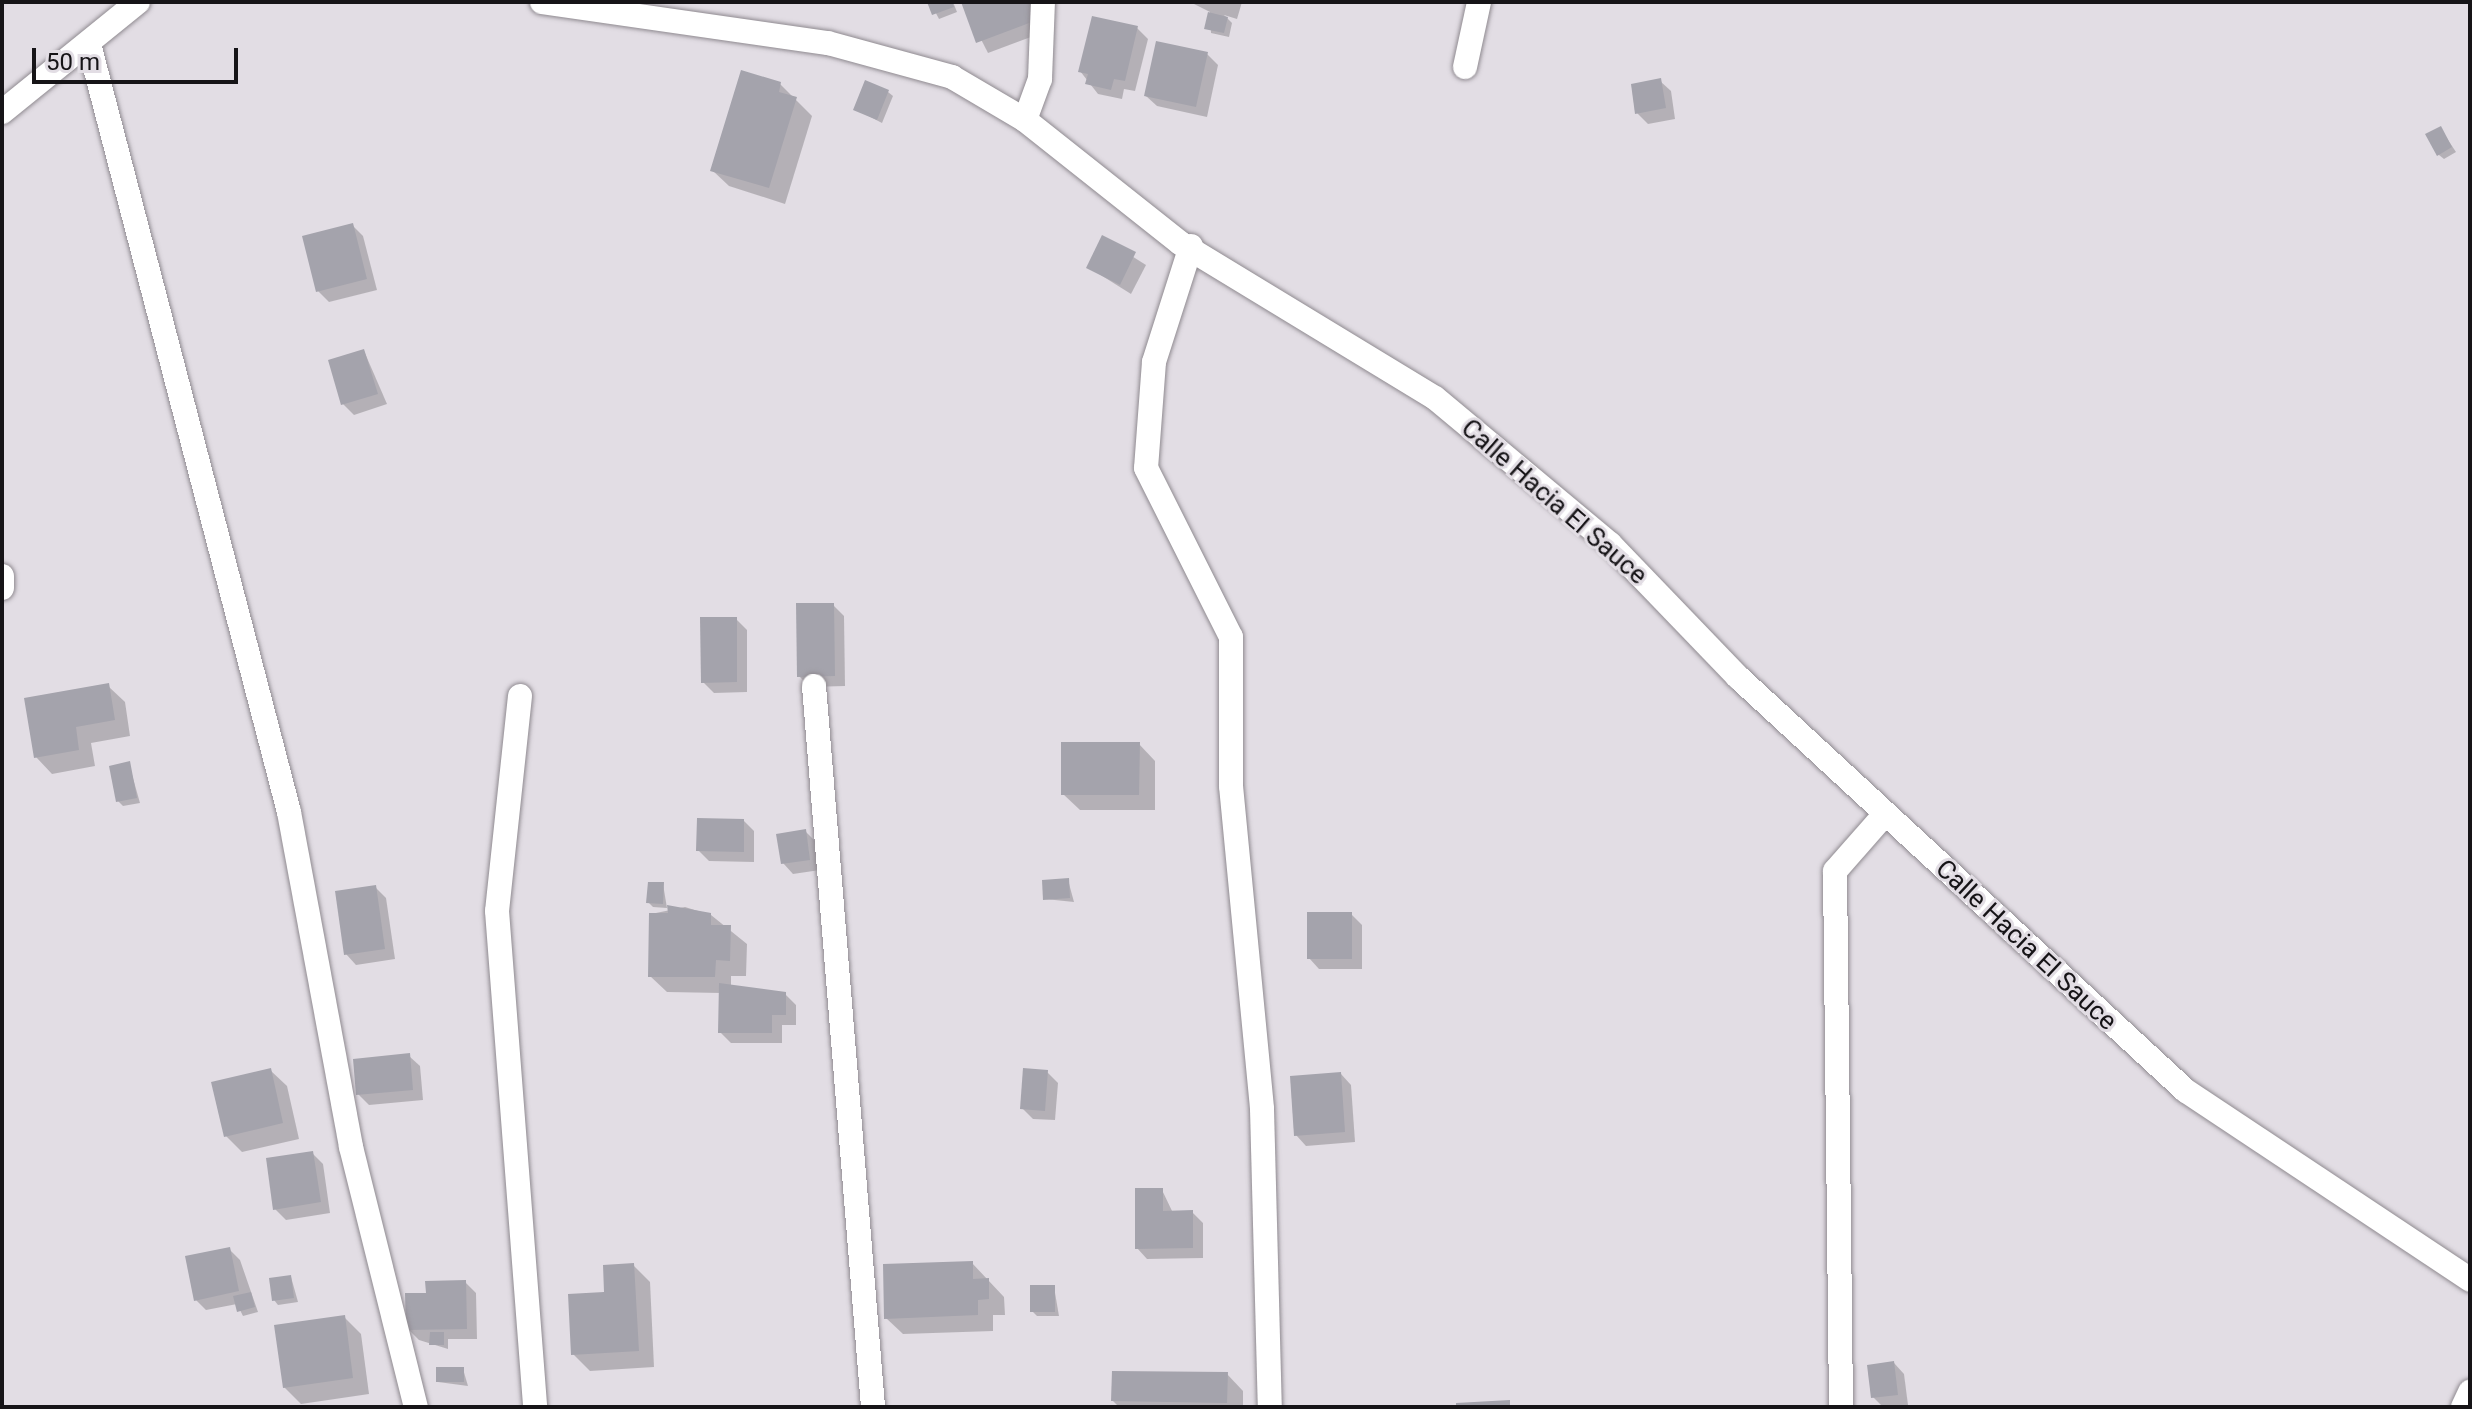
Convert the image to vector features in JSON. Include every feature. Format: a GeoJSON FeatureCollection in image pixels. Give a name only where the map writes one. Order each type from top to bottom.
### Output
{"type":"FeatureCollection","features":[{"type":"Feature","properties":{"kind":"street"},"geometry":{"type":"LineString","coordinates":[[2,112],[90,48],[138,2]]}},
{"type":"Feature","properties":{"kind":"street","name":"Calle Hacia El Sauce"},"geometry":{"type":"LineString","coordinates":[[542,2],[828,43],[952,77],[1025,120],[1191,246],[1435,398],[1610,544],[1885,814],[2186,1091],[2470,1280]]}},
{"type":"Feature","properties":{"kind":"street"},"geometry":{"type":"LineString","coordinates":[[1025,120],[1040,79],[1043,2]]}},
{"type":"Feature","properties":{"kind":"street"},"geometry":{"type":"LineString","coordinates":[[1465,67],[1479,2]]}},
{"type":"Feature","properties":{"kind":"street"},"geometry":{"type":"LineString","coordinates":[[90,48],[289,812],[351,1147],[416,1407]]}},
{"type":"Feature","properties":{"kind":"street"},"geometry":{"type":"LineString","coordinates":[[1191,246],[1154,362],[1146,468],[1231,637],[1231,786],[1262,1109],[1270,1407]]}},
{"type":"Feature","properties":{"kind":"street"},"geometry":{"type":"LineString","coordinates":[[2,576],[2,588]]}},
{"type":"Feature","properties":{"kind":"street"},"geometry":{"type":"LineString","coordinates":[[814,686],[873,1407]]}},
{"type":"Feature","properties":{"kind":"street"},"geometry":{"type":"LineString","coordinates":[[520,696],[497,911],[535,1407]]}},
{"type":"Feature","properties":{"kind":"street"},"geometry":{"type":"LineString","coordinates":[[1841,1407],[1835,871],[1885,814]]}},
{"type":"Feature","properties":{"kind":"street"},"geometry":{"type":"LineString","coordinates":[[2463,1407],[2470,1392]]}},
{"type":"Feature","properties":{"kind":"building"},"geometry":{"type":"Polygon","coordinates":[[[927,2],[952,2],[954,7],[932,15],[927,2]]]}},
{"type":"Feature","properties":{"kind":"building"},"geometry":{"type":"Polygon","coordinates":[[[961,2],[1031,2],[1037,20],[976,43],[961,2]]]}},
{"type":"Feature","properties":{"kind":"building"},"geometry":{"type":"Polygon","coordinates":[[[1208,12],[1228,17],[1224,33],[1204,29],[1208,12]]]}},
{"type":"Feature","properties":{"kind":"building"},"geometry":{"type":"Polygon","coordinates":[[[1092,16],[1138,26],[1125,81],[1114,79],[1111,90],[1085,84],[1088,74],[1078,72],[1092,16]]]}},
{"type":"Feature","properties":{"kind":"building"},"geometry":{"type":"Polygon","coordinates":[[[1156,41],[1208,52],[1196,107],[1144,96],[1156,41]]]}},
{"type":"Feature","properties":{"kind":"building"},"geometry":{"type":"Polygon","coordinates":[[[741,70],[781,82],[779,92],[797,97],[769,188],[710,171],[741,70]]]}},
{"type":"Feature","properties":{"kind":"building"},"geometry":{"type":"Polygon","coordinates":[[[1661,78],[1666,108],[1635,114],[1631,84],[1661,78]]]}},
{"type":"Feature","properties":{"kind":"building"},"geometry":{"type":"Polygon","coordinates":[[[865,80],[889,90],[877,120],[853,110],[865,80]]]}},
{"type":"Feature","properties":{"kind":"building"},"geometry":{"type":"Polygon","coordinates":[[[2441,126],[2452,147],[2437,156],[2425,134],[2441,126]]]}},
{"type":"Feature","properties":{"kind":"building"},"geometry":{"type":"Polygon","coordinates":[[[353,223],[367,279],[316,292],[302,236],[353,223]]]}},
{"type":"Feature","properties":{"kind":"building"},"geometry":{"type":"Polygon","coordinates":[[[1102,235],[1136,252],[1120,285],[1086,268],[1102,235]]]}},
{"type":"Feature","properties":{"kind":"building"},"geometry":{"type":"Polygon","coordinates":[[[364,349],[378,394],[341,405],[328,360],[364,349]]]}},
{"type":"Feature","properties":{"kind":"building"},"geometry":{"type":"Polygon","coordinates":[[[796,603],[834,603],[835,676],[797,677],[796,603]]]}},
{"type":"Feature","properties":{"kind":"building"},"geometry":{"type":"Polygon","coordinates":[[[700,617],[737,617],[737,682],[701,683],[700,617]]]}},
{"type":"Feature","properties":{"kind":"building"},"geometry":{"type":"Polygon","coordinates":[[[109,683],[115,720],[76,727],[79,750],[34,758],[24,698],[109,683]]]}},
{"type":"Feature","properties":{"kind":"building"},"geometry":{"type":"Polygon","coordinates":[[[1061,742],[1140,742],[1139,795],[1061,795],[1061,742]]]}},
{"type":"Feature","properties":{"kind":"building"},"geometry":{"type":"Polygon","coordinates":[[[130,761],[137,798],[116,802],[109,766],[130,761]]]}},
{"type":"Feature","properties":{"kind":"building"},"geometry":{"type":"Polygon","coordinates":[[[697,818],[744,819],[744,852],[696,851],[697,818]]]}},
{"type":"Feature","properties":{"kind":"building"},"geometry":{"type":"Polygon","coordinates":[[[806,829],[810,860],[781,864],[776,834],[806,829]]]}},
{"type":"Feature","properties":{"kind":"building"},"geometry":{"type":"Polygon","coordinates":[[[1069,878],[1070,898],[1043,900],[1042,880],[1069,878]]]}},
{"type":"Feature","properties":{"kind":"building"},"geometry":{"type":"Polygon","coordinates":[[[648,882],[664,882],[663,904],[646,903],[648,882]]]}},
{"type":"Feature","properties":{"kind":"building"},"geometry":{"type":"Polygon","coordinates":[[[376,885],[385,949],[344,955],[335,891],[376,885]]]}},
{"type":"Feature","properties":{"kind":"building"},"geometry":{"type":"Polygon","coordinates":[[[667,905],[711,913],[711,925],[731,925],[730,961],[716,960],[715,977],[648,977],[649,913],[668,913],[667,905]]]}},
{"type":"Feature","properties":{"kind":"building"},"geometry":{"type":"Polygon","coordinates":[[[1307,912],[1352,912],[1352,959],[1307,959],[1307,912]]]}},
{"type":"Feature","properties":{"kind":"building"},"geometry":{"type":"Polygon","coordinates":[[[719,983],[786,992],[786,1015],[772,1015],[772,1033],[718,1033],[719,983]]]}},
{"type":"Feature","properties":{"kind":"building"},"geometry":{"type":"Polygon","coordinates":[[[410,1053],[413,1090],[356,1095],[353,1059],[410,1053]]]}},
{"type":"Feature","properties":{"kind":"building"},"geometry":{"type":"Polygon","coordinates":[[[271,1068],[283,1123],[224,1137],[211,1082],[271,1068]]]}},
{"type":"Feature","properties":{"kind":"building"},"geometry":{"type":"Polygon","coordinates":[[[1023,1068],[1048,1070],[1045,1111],[1020,1109],[1023,1068]]]}},
{"type":"Feature","properties":{"kind":"building"},"geometry":{"type":"Polygon","coordinates":[[[1341,1072],[1345,1132],[1294,1136],[1290,1076],[1341,1072]]]}},
{"type":"Feature","properties":{"kind":"building"},"geometry":{"type":"Polygon","coordinates":[[[313,1151],[321,1202],[273,1210],[266,1158],[313,1151]]]}},
{"type":"Feature","properties":{"kind":"building"},"geometry":{"type":"Polygon","coordinates":[[[1135,1188],[1163,1188],[1163,1211],[1193,1210],[1193,1248],[1135,1249],[1135,1188]]]}},
{"type":"Feature","properties":{"kind":"building"},"geometry":{"type":"Polygon","coordinates":[[[230,1247],[239,1291],[194,1301],[185,1256],[230,1247]]]}},
{"type":"Feature","properties":{"kind":"building"},"geometry":{"type":"Polygon","coordinates":[[[973,1261],[973,1279],[989,1278],[989,1299],[978,1300],[978,1315],[884,1319],[883,1264],[973,1261]]]}},
{"type":"Feature","properties":{"kind":"building"},"geometry":{"type":"Polygon","coordinates":[[[634,1263],[639,1351],[571,1355],[568,1294],[604,1292],[603,1265],[634,1263]]]}},
{"type":"Feature","properties":{"kind":"building"},"geometry":{"type":"Polygon","coordinates":[[[291,1275],[294,1298],[272,1301],[269,1278],[291,1275]]]}},
{"type":"Feature","properties":{"kind":"building"},"geometry":{"type":"Polygon","coordinates":[[[466,1280],[467,1329],[406,1330],[405,1293],[426,1293],[425,1281],[466,1280]]]}},
{"type":"Feature","properties":{"kind":"building"},"geometry":{"type":"Polygon","coordinates":[[[1030,1285],[1055,1285],[1055,1312],[1030,1312],[1030,1285]]]}},
{"type":"Feature","properties":{"kind":"building"},"geometry":{"type":"Polygon","coordinates":[[[251,1292],[255,1307],[237,1312],[233,1296],[251,1292]]]}},
{"type":"Feature","properties":{"kind":"building"},"geometry":{"type":"Polygon","coordinates":[[[345,1315],[353,1378],[283,1388],[274,1325],[345,1315]]]}},
{"type":"Feature","properties":{"kind":"building"},"geometry":{"type":"Polygon","coordinates":[[[430,1332],[444,1332],[444,1345],[429,1345],[430,1332]]]}},
{"type":"Feature","properties":{"kind":"building"},"geometry":{"type":"Polygon","coordinates":[[[1894,1361],[1898,1395],[1871,1398],[1867,1365],[1894,1361]]]}},
{"type":"Feature","properties":{"kind":"building"},"geometry":{"type":"Polygon","coordinates":[[[436,1367],[464,1367],[464,1382],[436,1382],[436,1367]]]}},
{"type":"Feature","properties":{"kind":"building"},"geometry":{"type":"Polygon","coordinates":[[[1112,1371],[1228,1372],[1227,1403],[1111,1401],[1112,1371]]]}},
{"type":"Feature","properties":{"kind":"building"},"geometry":{"type":"Polygon","coordinates":[[[1510,1400],[1510,1407],[1456,1407],[1456,1403],[1510,1400]]]}}]}
